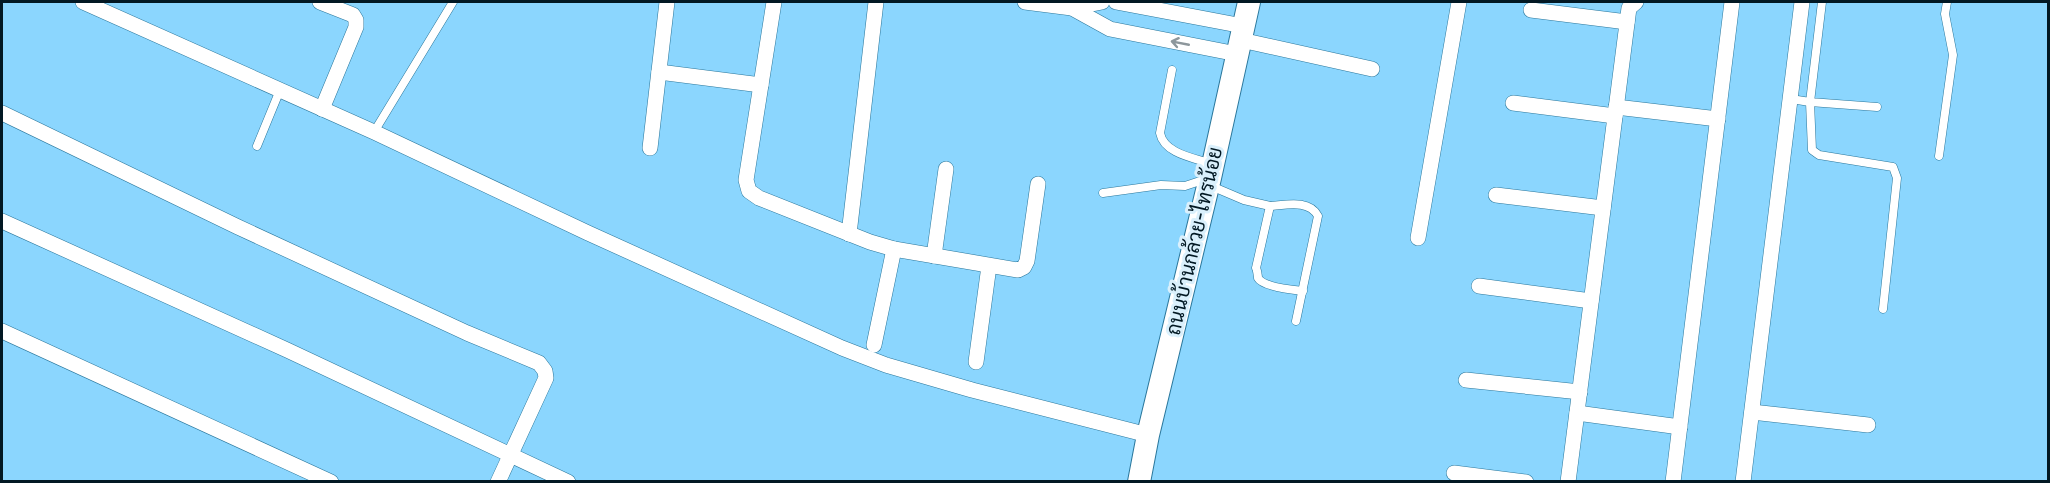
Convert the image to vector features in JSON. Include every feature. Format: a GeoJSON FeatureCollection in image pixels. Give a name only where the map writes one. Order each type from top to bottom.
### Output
{"type":"FeatureCollection","features":[{"type":"Feature","properties":{"kind":"street"},"geometry":{"type":"LineString","coordinates":[[87,2],[842,348],[886,365],[984,393],[1148,435]]}},
{"type":"Feature","properties":{"kind":"street"},"geometry":{"type":"LineString","coordinates":[[320,2],[352,15],[357,20],[322,109]]}},
{"type":"Feature","properties":{"kind":"street"},"geometry":{"type":"LineString","coordinates":[[650,148],[667,2]]}},
{"type":"Feature","properties":{"kind":"street"},"geometry":{"type":"LineString","coordinates":[[774,2],[746,180],[749,191],[759,198],[849,234],[894,249],[1018,270],[1026,265],[1038,184]]}},
{"type":"Feature","properties":{"kind":"street"},"geometry":{"type":"LineString","coordinates":[[849,234],[876,2]]}},
{"type":"Feature","properties":{"kind":"street"},"geometry":{"type":"LineString","coordinates":[[1024,2],[1065,6],[1102,2]]}},
{"type":"Feature","properties":{"kind":"street"},"geometry":{"type":"LineString","coordinates":[[1116,2],[1241,40],[1372,69]]}},
{"type":"Feature","properties":{"kind":"street","name":"ถนนบ้านกล้วย-ไทรน้อย"},"geometry":{"type":"LineString","coordinates":[[1139,482],[1249,2]]}},
{"type":"Feature","properties":{"kind":"street"},"geometry":{"type":"LineString","coordinates":[[1418,238],[1459,2]]}},
{"type":"Feature","properties":{"kind":"street"},"geometry":{"type":"LineString","coordinates":[[1568,482],[1627,22],[1629,8],[1636,2]]}},
{"type":"Feature","properties":{"kind":"street"},"geometry":{"type":"LineString","coordinates":[[1673,482],[1732,2]]}},
{"type":"Feature","properties":{"kind":"street"},"geometry":{"type":"LineString","coordinates":[[1743,482],[1802,2]]}},
{"type":"Feature","properties":{"kind":"street"},"geometry":{"type":"LineString","coordinates":[[1065,6],[1110,29],[1241,40]]}},
{"type":"Feature","properties":{"kind":"street"},"geometry":{"type":"LineString","coordinates":[[1532,10],[1627,22]]}},
{"type":"Feature","properties":{"kind":"street"},"geometry":{"type":"LineString","coordinates":[[659,72],[761,85]]}},
{"type":"Feature","properties":{"kind":"street"},"geometry":{"type":"LineString","coordinates":[[1513,104],[1718,119]]}},
{"type":"Feature","properties":{"kind":"street"},"geometry":{"type":"LineString","coordinates":[[2,113],[238,227],[467,333],[539,363],[545,371],[546,378],[498,482]]}},
{"type":"Feature","properties":{"kind":"street"},"geometry":{"type":"LineString","coordinates":[[934,256],[946,170]]}},
{"type":"Feature","properties":{"kind":"street"},"geometry":{"type":"LineString","coordinates":[[1496,195],[1603,208]]}},
{"type":"Feature","properties":{"kind":"street"},"geometry":{"type":"LineString","coordinates":[[2,221],[511,454],[567,482]]}},
{"type":"Feature","properties":{"kind":"street"},"geometry":{"type":"LineString","coordinates":[[874,345],[894,249]]}},
{"type":"Feature","properties":{"kind":"street"},"geometry":{"type":"LineString","coordinates":[[976,362],[989,266]]}},
{"type":"Feature","properties":{"kind":"street"},"geometry":{"type":"LineString","coordinates":[[1479,286],[1591,301]]}},
{"type":"Feature","properties":{"kind":"street"},"geometry":{"type":"LineString","coordinates":[[2,331],[331,482]]}},
{"type":"Feature","properties":{"kind":"street"},"geometry":{"type":"LineString","coordinates":[[1466,380],[1580,393]]}},
{"type":"Feature","properties":{"kind":"street"},"geometry":{"type":"LineString","coordinates":[[1752,412],[1868,425]]}},
{"type":"Feature","properties":{"kind":"street"},"geometry":{"type":"LineString","coordinates":[[1577,413],[1680,427]]}},
{"type":"Feature","properties":{"kind":"street"},"geometry":{"type":"LineString","coordinates":[[1454,473],[1526,482]]}},
{"type":"Feature","properties":{"kind":"lane"},"geometry":{"type":"LineString","coordinates":[[374,132],[453,2]]}},
{"type":"Feature","properties":{"kind":"lane"},"geometry":{"type":"LineString","coordinates":[[1822,2],[1810,102],[1812,150],[1819,156],[1893,167],[1898,178],[1883,309]]}},
{"type":"Feature","properties":{"kind":"lane"},"geometry":{"type":"LineString","coordinates":[[1939,156],[1953,55],[1945,14],[1947,2]]}},
{"type":"Feature","properties":{"kind":"lane"},"geometry":{"type":"LineString","coordinates":[[1172,70],[1160,133],[1161,138],[1173,151],[1244,200],[1270,206],[1303,205],[1310,207],[1318,216],[1296,321]]}},
{"type":"Feature","properties":{"kind":"lane"},"geometry":{"type":"LineString","coordinates":[[257,146],[280,90]]}},
{"type":"Feature","properties":{"kind":"lane"},"geometry":{"type":"LineString","coordinates":[[1791,99],[1877,107]]}},
{"type":"Feature","properties":{"kind":"lane"},"geometry":{"type":"LineString","coordinates":[[1103,193],[1161,185],[1185,186],[1210,176]]}},
{"type":"Feature","properties":{"kind":"lane"},"geometry":{"type":"LineString","coordinates":[[1270,206],[1257,268],[1258,278],[1263,283],[1303,291]]}}]}
